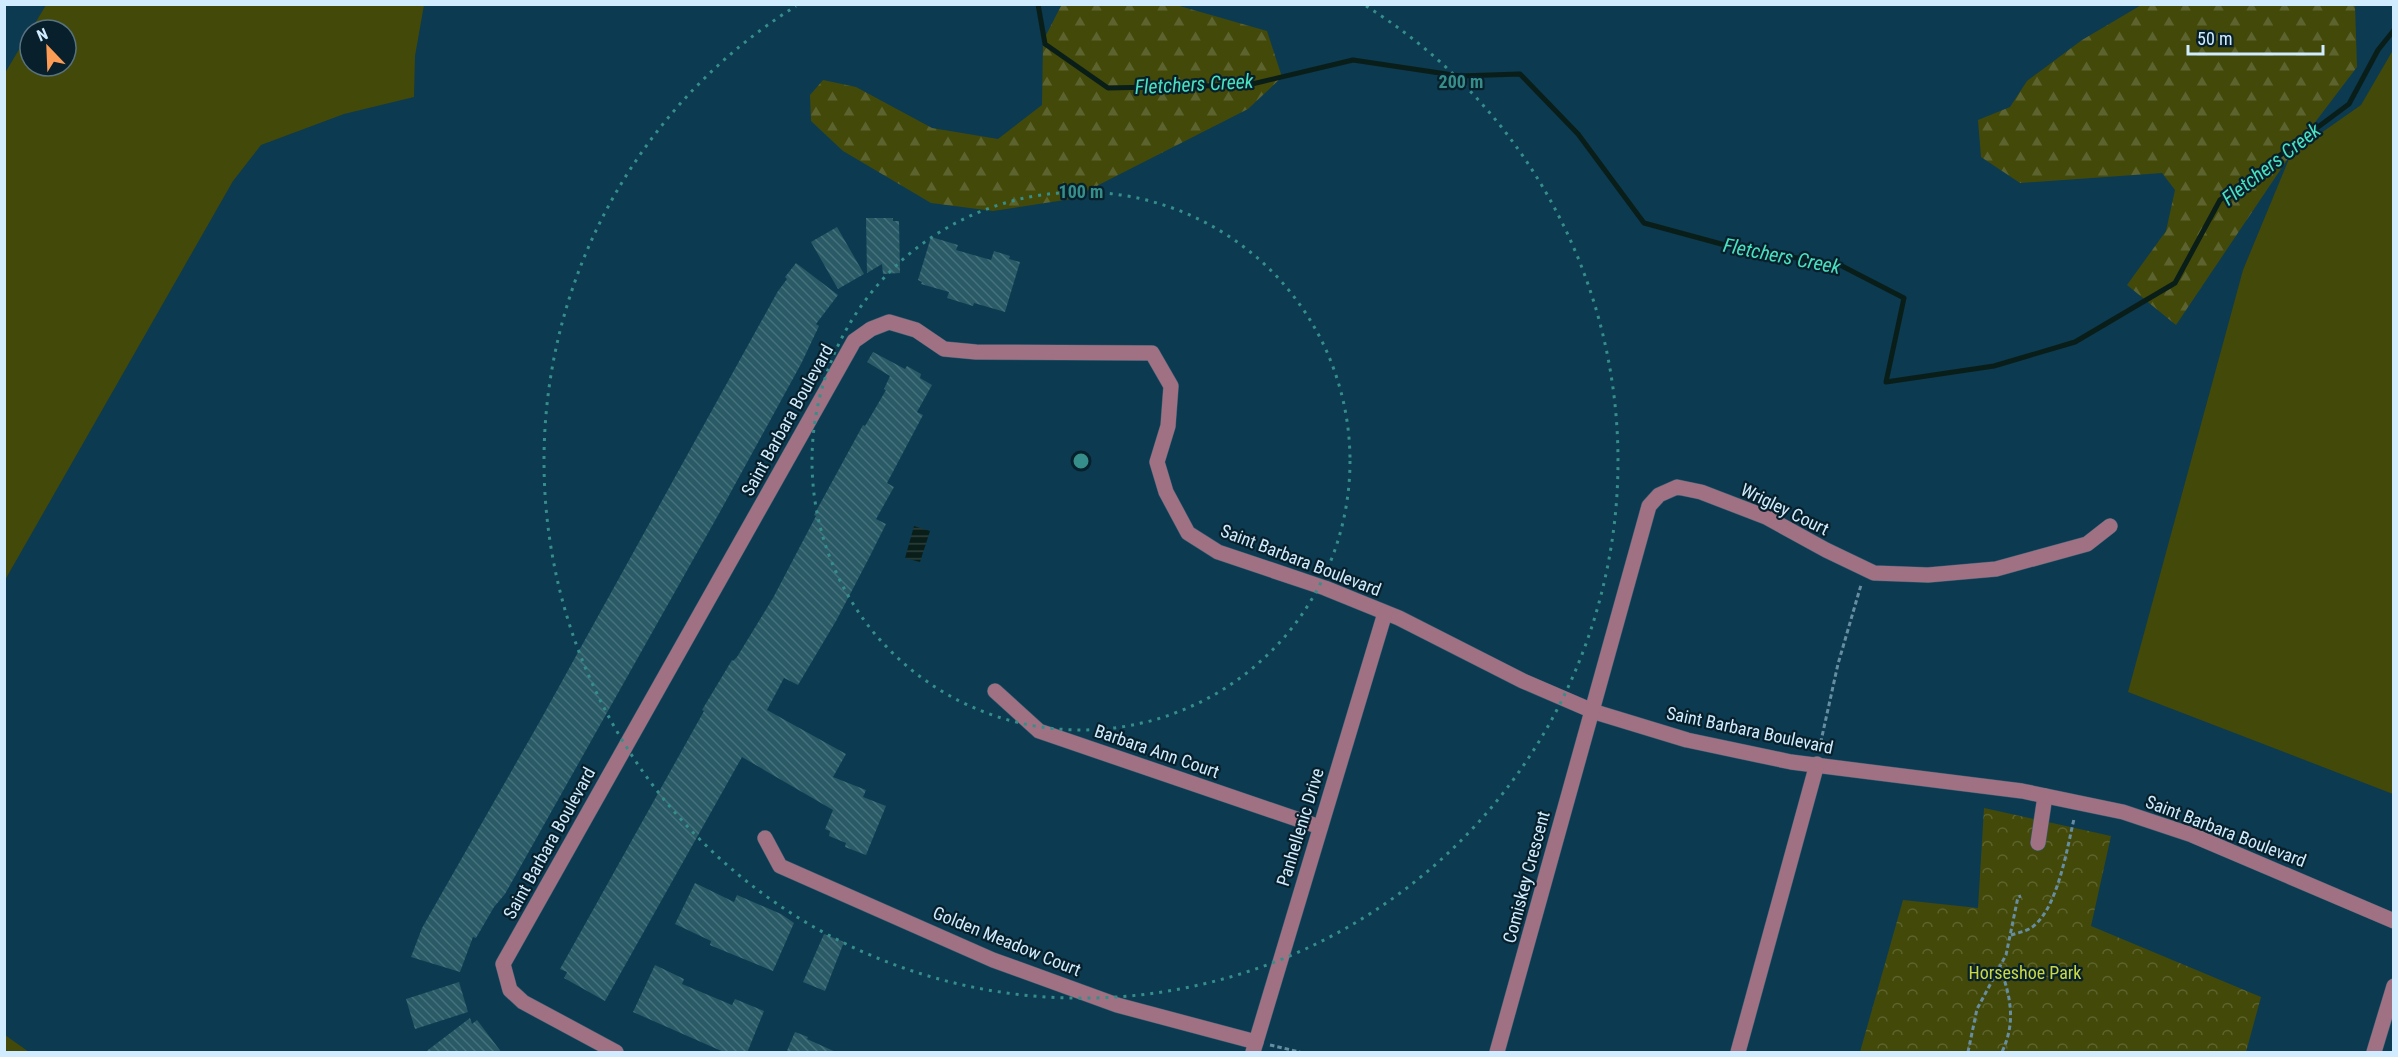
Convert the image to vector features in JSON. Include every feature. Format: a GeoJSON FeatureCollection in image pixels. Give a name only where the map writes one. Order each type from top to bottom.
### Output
{"type":"FeatureCollection","features":[{"type":"Feature","properties":{"kind":"street","name":"Saint Barbara Boulevard"},"geometry":{"type":"LineString","coordinates":[[616,1053],[524,1002],[510,990],[503,964],[854,341],[871,329],[889,322],[916,330],[944,349],[1152,353],[1171,386],[1168,426],[1157,462],[1166,492],[1188,533],[1218,552],[1316,585],[1386,613],[1523,681],[1592,711],[1687,740],[1791,762],[2045,796],[2123,812],[2192,835],[2394,921]]}},
{"type":"Feature","properties":{"kind":"street","name":"Wrigley Court"},"geometry":{"type":"LineString","coordinates":[[1592,711],[1649,506],[1659,495],[1677,487],[1701,492],[1766,517],[1874,573],[1929,575],[1996,568],[2087,544],[2110,526]]}},
{"type":"Feature","properties":{"kind":"street","name":"Panhellenic Drive"},"geometry":{"type":"LineString","coordinates":[[1254,1047],[1386,613]]}},
{"type":"Feature","properties":{"kind":"street","name":"Barbara Ann Court"},"geometry":{"type":"LineString","coordinates":[[995,690],[1039,731],[1320,827]]}},
{"type":"Feature","properties":{"kind":"street","name":"Comiskey Crescent"},"geometry":{"type":"LineString","coordinates":[[1497,1053],[1592,711]]}},
{"type":"Feature","properties":{"kind":"street"},"geometry":{"type":"LineString","coordinates":[[1738,1053],[1817,764]]}},
{"type":"Feature","properties":{"kind":"street"},"geometry":{"type":"LineString","coordinates":[[2038,843],[2045,796]]}},
{"type":"Feature","properties":{"kind":"street","name":"Golden Meadow Court"},"geometry":{"type":"LineString","coordinates":[[765,838],[780,866],[993,960],[1117,1005],[1254,1047]]}},
{"type":"Feature","properties":{"kind":"street"},"geometry":{"type":"LineString","coordinates":[[2374,1053],[2394,986]]}},
{"type":"Feature","properties":{"kind":"path"},"geometry":{"type":"LineString","coordinates":[[1817,764],[1838,664],[1865,569]]}},
{"type":"Feature","properties":{"kind":"path"},"geometry":{"type":"LineString","coordinates":[[2010,936],[2030,929],[2044,914],[2058,882],[2078,803]]}},
{"type":"Feature","properties":{"kind":"path"},"geometry":{"type":"LineString","coordinates":[[1968,1053],[1977,1009],[2006,955],[2018,897],[2021,896]]}},
{"type":"Feature","properties":{"kind":"path"},"geometry":{"type":"LineString","coordinates":[[2000,967],[2010,997],[2009,1037],[2002,1053]]}},
{"type":"Feature","properties":{"kind":"path"},"geometry":{"type":"LineString","coordinates":[[1254,1047],[1300,1053]]}},
{"type":"Feature","properties":{"kind":"green space"},"geometry":{"type":"Polygon","coordinates":[[[1062,4],[1176,5],[1267,31],[1282,77],[1248,109],[1071,199],[993,211],[931,203],[843,151],[811,121],[810,95],[823,80],[856,87],[932,128],[998,139],[1042,105],[1043,41],[1062,4]]]}},
{"type":"Feature","properties":{"kind":"green space"},"geometry":{"type":"Polygon","coordinates":[[[2143,4],[2355,5],[2357,67],[2291,154],[2176,325],[2127,285],[2166,231],[2175,190],[2162,173],[2020,183],[1981,157],[1978,120],[2010,107],[2027,81],[2082,40],[2143,4]]]}},
{"type":"Feature","properties":{"kind":"green space"},"geometry":{"type":"Polygon","coordinates":[[[46,5],[424,5],[415,56],[414,97],[344,114],[261,145],[233,181],[5,580],[5,73],[18,51],[18,78],[78,78],[78,18],[38,18],[46,5]]]}},
{"type":"Feature","properties":{"kind":"green space"},"geometry":{"type":"Polygon","coordinates":[[[2393,50],[2393,794],[2128,692],[2243,270],[2291,154],[2361,105],[2393,50]]]}},
{"type":"Feature","properties":{"kind":"green space","name":"Horseshoe Park"},"geometry":{"type":"Polygon","coordinates":[[[1984,808],[2111,836],[2091,926],[2261,997],[2246,1052],[1860,1052],[1903,900],[1978,908],[1984,808]]]}},
{"type":"Feature","properties":{"kind":"green space"},"geometry":{"type":"Polygon","coordinates":[[[5,1035],[29,1052],[5,1052],[5,1035]]]}},
{"type":"Feature","properties":{"kind":"shaded area"},"geometry":{"type":"Polygon","coordinates":[[[914,526],[930,531],[920,562],[905,558],[914,526]]]}},
{"type":"Feature","properties":{"kind":"building"},"geometry":{"type":"Polygon","coordinates":[[[866,218],[893,218],[893,221],[899,221],[900,273],[883,274],[882,264],[867,273],[866,218]]]}},
{"type":"Feature","properties":{"kind":"building"},"geometry":{"type":"Polygon","coordinates":[[[837,227],[864,274],[838,289],[811,242],[837,227]]]}},
{"type":"Feature","properties":{"kind":"building"},"geometry":{"type":"Polygon","coordinates":[[[931,237],[958,245],[956,250],[991,260],[994,251],[1020,262],[1005,312],[947,298],[949,292],[921,284],[922,282],[918,280],[931,237]]]}},
{"type":"Feature","properties":{"kind":"building"},"geometry":{"type":"Polygon","coordinates":[[[796,263],[838,295],[816,324],[819,326],[801,364],[721,510],[505,894],[494,907],[476,938],[473,937],[460,972],[411,957],[422,928],[540,721],[778,291],[787,279],[785,277],[796,263]]]}},
{"type":"Feature","properties":{"kind":"building"},"geometry":{"type":"Polygon","coordinates":[[[873,352],[905,369],[907,366],[921,374],[920,378],[932,385],[917,412],[923,415],[887,483],[894,487],[876,519],[886,524],[869,558],[836,621],[798,685],[784,678],[767,710],[846,754],[833,777],[866,790],[863,797],[886,806],[866,855],[845,847],[846,843],[829,836],[830,831],[825,829],[833,810],[742,757],[605,1001],[564,978],[567,972],[560,969],[704,711],[702,710],[773,598],[816,516],[814,515],[863,425],[865,426],[886,390],[884,389],[890,376],[867,362],[873,352]]]}},
{"type":"Feature","properties":{"kind":"building"},"geometry":{"type":"Polygon","coordinates":[[[695,883],[734,902],[737,895],[781,914],[794,923],[773,971],[712,946],[711,941],[675,924],[695,883]]]}},
{"type":"Feature","properties":{"kind":"building"},"geometry":{"type":"Polygon","coordinates":[[[824,934],[844,942],[825,991],[803,982],[824,934]]]}},
{"type":"Feature","properties":{"kind":"building"},"geometry":{"type":"Polygon","coordinates":[[[655,965],[684,979],[682,984],[732,1005],[735,999],[764,1011],[747,1053],[726,1053],[633,1012],[655,965]]]}},
{"type":"Feature","properties":{"kind":"building"},"geometry":{"type":"Polygon","coordinates":[[[459,982],[468,1012],[415,1029],[406,999],[459,982]]]}},
{"type":"Feature","properties":{"kind":"building"},"geometry":{"type":"Polygon","coordinates":[[[470,1018],[472,1024],[477,1020],[502,1053],[424,1053],[470,1018]]]}},
{"type":"Feature","properties":{"kind":"building"},"geometry":{"type":"Polygon","coordinates":[[[795,1032],[808,1037],[807,1039],[838,1053],[786,1053],[795,1032]]]}},
{"type":"Feature","properties":{"kind":"waterway","name":"Fletchers Creek"},"geometry":{"type":"LineString","coordinates":[[1038,4],[1045,44],[1108,88],[1248,85],[1353,60],[1460,76],[1520,74],[1578,134],[1644,223],[1736,248],[1840,265],[1904,298],[1886,382],[1994,366],[2075,342],[2175,283],[2220,200],[2349,104],[2378,50],[2394,30]]}}]}
